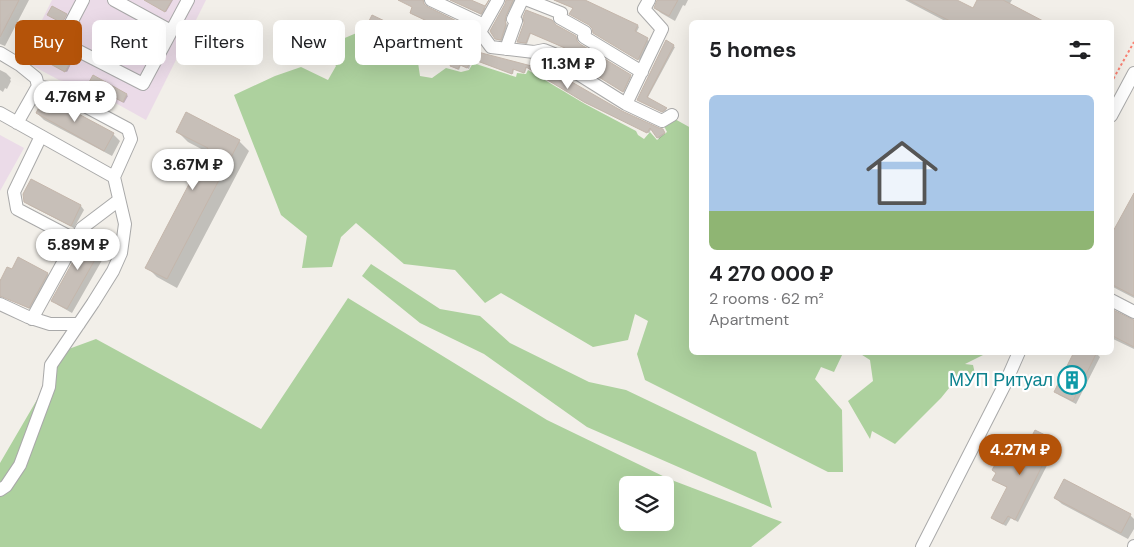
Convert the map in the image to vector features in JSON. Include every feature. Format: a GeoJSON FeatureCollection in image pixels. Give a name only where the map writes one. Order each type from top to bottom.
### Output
{"type":"FeatureCollection","features":[{"type":"Feature","properties":{"kind":"street"},"geometry":{"type":"LineString","coordinates":[[83,0],[61,42],[142,84],[188,0]]}},
{"type":"Feature","properties":{"kind":"street"},"geometry":{"type":"LineString","coordinates":[[114,0],[171,31]]}},
{"type":"Feature","properties":{"kind":"street"},"geometry":{"type":"LineString","coordinates":[[431,0],[482,29],[492,47],[534,52],[544,50],[554,54],[559,62],[626,104],[662,121],[672,115]]}},
{"type":"Feature","properties":{"kind":"street"},"geometry":{"type":"LineString","coordinates":[[482,29],[498,0]]}},
{"type":"Feature","properties":{"kind":"street"},"geometry":{"type":"LineString","coordinates":[[506,48],[516,21],[513,18],[522,0]]}},
{"type":"Feature","properties":{"kind":"street"},"geometry":{"type":"LineString","coordinates":[[528,0],[561,13],[560,18],[585,32],[584,37],[642,72]]}},
{"type":"Feature","properties":{"kind":"street"},"geometry":{"type":"LineString","coordinates":[[626,104],[662,29],[644,9],[649,0]]}},
{"type":"Feature","properties":{"kind":"street"},"geometry":{"type":"LineString","coordinates":[[0,53],[20,65],[36,78],[38,86],[17,123]]}},
{"type":"Feature","properties":{"kind":"street"},"geometry":{"type":"LineString","coordinates":[[1114,110],[1134,73]]}},
{"type":"Feature","properties":{"kind":"street"},"geometry":{"type":"LineString","coordinates":[[0,490],[6,486],[20,465],[49,387],[51,365],[113,271],[121,254],[125,224],[114,177],[131,139],[128,129],[53,89],[38,86]]}},
{"type":"Feature","properties":{"kind":"street"},"geometry":{"type":"LineString","coordinates":[[0,113],[114,177]]}},
{"type":"Feature","properties":{"kind":"street"},"geometry":{"type":"LineString","coordinates":[[41,136],[14,192],[17,210],[76,240]]}},
{"type":"Feature","properties":{"kind":"street"},"geometry":{"type":"LineString","coordinates":[[32,319],[82,228],[119,200]]}},
{"type":"Feature","properties":{"kind":"street"},"geometry":{"type":"LineString","coordinates":[[1114,302],[1134,312]]}},
{"type":"Feature","properties":{"kind":"street"},"geometry":{"type":"LineString","coordinates":[[0,304],[32,319],[50,324],[79,324]]}},
{"type":"Feature","properties":{"kind":"street"},"geometry":{"type":"LineString","coordinates":[[922,547],[1005,384],[1017,355]]}},
{"type":"Feature","properties":{"kind":"path"},"geometry":{"type":"LineString","coordinates":[[1114,78],[1134,42]]}},
{"type":"Feature","properties":{"kind":"shaded area"},"geometry":{"type":"Polygon","coordinates":[[[52,0],[206,0],[196,20],[176,20],[176,60],[146,120],[85,86],[59,80],[31,65],[82,65],[82,20],[42,20],[52,0]]]}},
{"type":"Feature","properties":{"kind":"shaded area"},"geometry":{"type":"Polygon","coordinates":[[[0,135],[24,148],[0,191],[0,135]]]}},
{"type":"Feature","properties":{"kind":"green space"},"geometry":{"type":"Polygon","coordinates":[[[355,34],[355,65],[418,65],[420,76],[432,78],[446,68],[461,72],[469,70],[472,65],[479,65],[516,77],[517,73],[526,74],[528,70],[585,104],[636,131],[644,139],[650,132],[657,140],[667,132],[663,124],[673,118],[689,127],[689,355],[842,355],[834,372],[821,367],[815,379],[842,410],[843,472],[828,472],[645,380],[637,354],[648,321],[635,314],[628,340],[593,347],[501,293],[485,303],[455,270],[404,264],[356,223],[341,237],[332,267],[302,268],[307,236],[281,215],[234,95],[275,76],[301,67],[328,80],[335,65],[345,65],[345,38],[355,34]]]}},
{"type":"Feature","properties":{"kind":"green space"},"geometry":{"type":"Polygon","coordinates":[[[371,264],[440,309],[480,316],[510,343],[589,382],[626,390],[756,452],[772,508],[587,427],[484,354],[420,323],[362,276],[371,264]]]}},
{"type":"Feature","properties":{"kind":"green space"},"geometry":{"type":"Polygon","coordinates":[[[348,298],[547,420],[663,476],[619,476],[619,531],[674,531],[674,481],[782,522],[751,547],[0,547],[0,463],[66,350],[96,339],[261,429],[348,298]]]}},
{"type":"Feature","properties":{"kind":"green space"},"geometry":{"type":"Polygon","coordinates":[[[862,355],[983,355],[965,364],[973,365],[976,378],[965,380],[958,377],[941,398],[895,444],[872,431],[870,439],[848,401],[873,381],[870,360],[862,355]]]}},
{"type":"Feature","properties":{"kind":"building"},"geometry":{"type":"Polygon","coordinates":[[[0,0],[19,0],[0,37],[0,0]]]}},
{"type":"Feature","properties":{"kind":"building"},"geometry":{"type":"Polygon","coordinates":[[[144,0],[172,0],[165,12],[144,0]]]}},
{"type":"Feature","properties":{"kind":"building"},"geometry":{"type":"Polygon","coordinates":[[[398,0],[423,0],[424,4],[428,7],[455,20],[425,20],[410,13],[412,7],[398,0]]]}},
{"type":"Feature","properties":{"kind":"building"},"geometry":{"type":"Polygon","coordinates":[[[450,0],[471,0],[485,6],[489,0],[481,14],[450,0]]]}},
{"type":"Feature","properties":{"kind":"building"},"geometry":{"type":"Polygon","coordinates":[[[506,0],[513,0],[506,16],[506,24],[501,40],[495,39],[490,31],[506,0]]]}},
{"type":"Feature","properties":{"kind":"building"},"geometry":{"type":"Polygon","coordinates":[[[554,0],[585,0],[638,25],[635,31],[648,38],[638,60],[593,33],[589,25],[569,14],[573,8],[554,0]]]}},
{"type":"Feature","properties":{"kind":"building"},"geometry":{"type":"Polygon","coordinates":[[[657,0],[678,0],[669,16],[654,8],[657,0]]]}},
{"type":"Feature","properties":{"kind":"building"},"geometry":{"type":"Polygon","coordinates":[[[909,0],[957,0],[973,8],[977,0],[1003,0],[1041,20],[948,20],[909,0]]]}},
{"type":"Feature","properties":{"kind":"building"},"geometry":{"type":"Polygon","coordinates":[[[52,6],[67,14],[64,20],[56,20],[47,15],[52,6]]]}},
{"type":"Feature","properties":{"kind":"building"},"geometry":{"type":"Polygon","coordinates":[[[526,10],[552,20],[556,25],[576,36],[580,44],[631,75],[623,92],[565,56],[563,53],[565,48],[530,33],[526,43],[517,42],[524,23],[523,17],[526,10]]]}},
{"type":"Feature","properties":{"kind":"building"},"geometry":{"type":"Polygon","coordinates":[[[372,15],[382,20],[370,20],[372,15]]]}},
{"type":"Feature","properties":{"kind":"building"},"geometry":{"type":"Polygon","coordinates":[[[666,40],[674,45],[647,97],[667,108],[662,112],[637,100],[666,40]]]}},
{"type":"Feature","properties":{"kind":"building"},"geometry":{"type":"Polygon","coordinates":[[[481,53],[543,69],[544,66],[622,111],[663,129],[665,133],[657,138],[650,128],[647,133],[584,102],[526,67],[524,73],[513,69],[512,74],[481,62],[481,53]]]}},
{"type":"Feature","properties":{"kind":"building"},"geometry":{"type":"Polygon","coordinates":[[[52,65],[69,65],[65,72],[52,65]]]}},
{"type":"Feature","properties":{"kind":"building"},"geometry":{"type":"Polygon","coordinates":[[[450,65],[460,65],[458,69],[450,65]]]}},
{"type":"Feature","properties":{"kind":"building"},"geometry":{"type":"Polygon","coordinates":[[[93,75],[127,94],[123,102],[88,84],[93,75]]]}},
{"type":"Feature","properties":{"kind":"building"},"geometry":{"type":"Polygon","coordinates":[[[45,96],[114,133],[104,151],[36,113],[45,96]]]}},
{"type":"Feature","properties":{"kind":"building"},"geometry":{"type":"Polygon","coordinates":[[[186,112],[240,140],[167,279],[145,268],[208,148],[176,132],[186,112]]]}},
{"type":"Feature","properties":{"kind":"building"},"geometry":{"type":"Polygon","coordinates":[[[31,179],[81,205],[71,226],[24,202],[23,194],[31,179]]]}},
{"type":"Feature","properties":{"kind":"building"},"geometry":{"type":"Polygon","coordinates":[[[1134,193],[1134,296],[1114,286],[1114,230],[1134,193]]]}},
{"type":"Feature","properties":{"kind":"building"},"geometry":{"type":"Polygon","coordinates":[[[89,233],[105,242],[67,309],[51,301],[89,233]]]}},
{"type":"Feature","properties":{"kind":"building"},"geometry":{"type":"Polygon","coordinates":[[[18,257],[48,273],[29,308],[0,296],[0,281],[7,267],[12,269],[18,257]]]}},
{"type":"Feature","properties":{"kind":"building"},"geometry":{"type":"Polygon","coordinates":[[[1114,310],[1134,320],[1134,347],[1114,337],[1114,310]]]}},
{"type":"Feature","properties":{"kind":"building","name":"МУП Ритуал"},"geometry":{"type":"Polygon","coordinates":[[[1072,355],[1096,355],[1073,401],[1054,392],[1072,355]]]}},
{"type":"Feature","properties":{"kind":"building"},"geometry":{"type":"Polygon","coordinates":[[[1035,430],[1055,440],[1015,520],[1008,516],[1003,524],[991,518],[1007,487],[992,480],[996,473],[992,470],[996,463],[1000,465],[1007,452],[1020,459],[1035,430]]]}},
{"type":"Feature","properties":{"kind":"building"},"geometry":{"type":"Polygon","coordinates":[[[1064,479],[1131,514],[1121,533],[1054,498],[1064,479]]]}},
{"type":"Feature","properties":{"kind":"place","name":"МУП Ритуал"},"geometry":{"type":"Point","coordinates":[1072,380]}}]}
